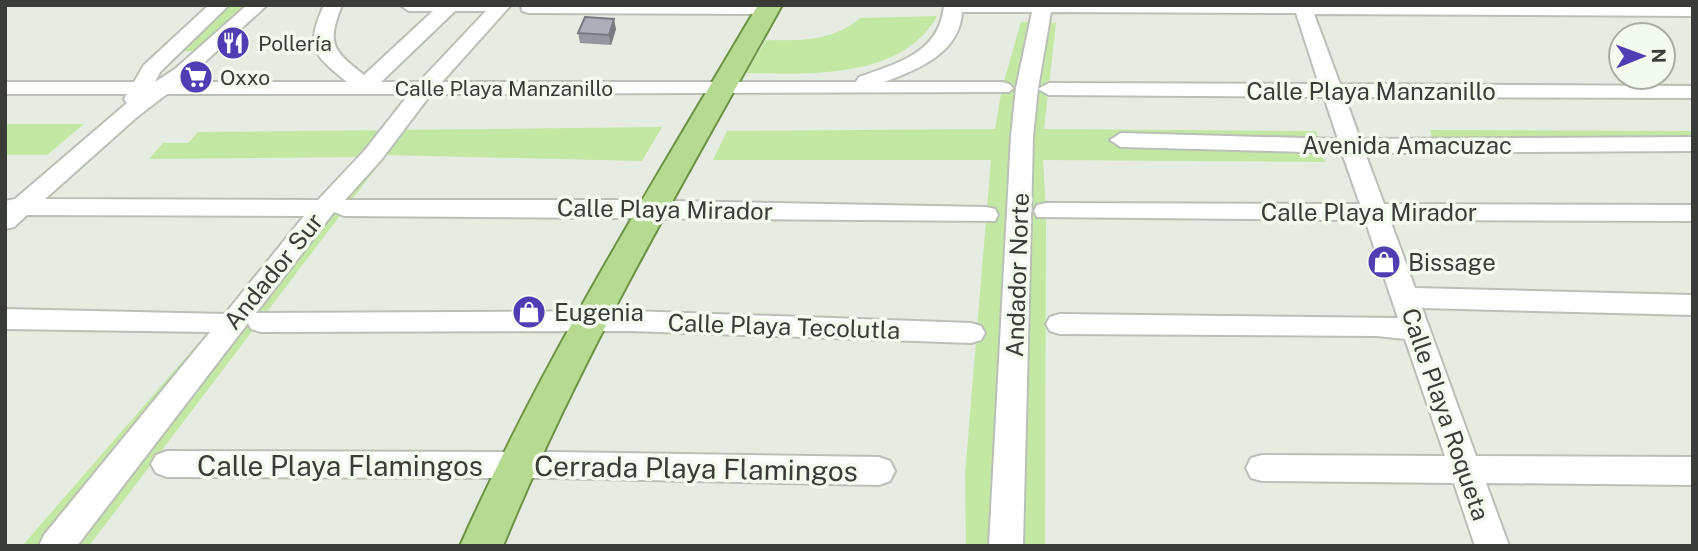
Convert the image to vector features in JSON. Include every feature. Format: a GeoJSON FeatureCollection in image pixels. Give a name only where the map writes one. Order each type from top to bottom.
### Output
{"type":"FeatureCollection","features":[{"type":"Feature","properties":{"kind":"main road"},"geometry":{"type":"LineString","coordinates":[[481,546],[514,466],[589,320],[769,7]]}},
{"type":"Feature","properties":{"kind":"street"},"geometry":{"type":"LineString","coordinates":[[129,112],[139,87],[165,54],[220,5]]}},
{"type":"Feature","properties":{"kind":"street"},"geometry":{"type":"LineString","coordinates":[[11,212],[129,112],[203,56],[258,5]]}},
{"type":"Feature","properties":{"kind":"street"},"geometry":{"type":"LineString","coordinates":[[333,5],[322,31],[327,55],[365,86],[449,6]]}},
{"type":"Feature","properties":{"kind":"street"},"geometry":{"type":"LineString","coordinates":[[409,5],[488,5]]}},
{"type":"Feature","properties":{"kind":"street","name":"Andador Sur"},"geometry":{"type":"LineString","coordinates":[[55,546],[230,323],[425,88],[502,5]]}},
{"type":"Feature","properties":{"kind":"street"},"geometry":{"type":"LineString","coordinates":[[848,87],[916,61],[934,49],[948,35],[954,22],[953,6],[1693,10]]}},
{"type":"Feature","properties":{"kind":"street","name":"Andador Norte"},"geometry":{"type":"LineString","coordinates":[[1006,546],[1022,138],[1027,88],[1043,6]]}},
{"type":"Feature","properties":{"kind":"street"},"geometry":{"type":"LineString","coordinates":[[529,7],[769,7]]}},
{"type":"Feature","properties":{"kind":"street","name":"Calle Playa Roqueta"},"geometry":{"type":"LineString","coordinates":[[1303,7],[1330,92],[1492,546]]}},
{"type":"Feature","properties":{"kind":"street"},"geometry":{"type":"LineString","coordinates":[[165,54],[203,56]]}},
{"type":"Feature","properties":{"kind":"street","name":"Calle Playa Manzanillo"},"geometry":{"type":"LineString","coordinates":[[5,88],[1002,88]]}},
{"type":"Feature","properties":{"kind":"street","name":"Calle Playa Manzanillo"},"geometry":{"type":"LineString","coordinates":[[1049,89],[1693,92]]}},
{"type":"Feature","properties":{"kind":"street","name":"Avenida Amacuzac"},"geometry":{"type":"LineString","coordinates":[[1121,140],[1351,145],[1693,144]]}},
{"type":"Feature","properties":{"kind":"street"},"geometry":{"type":"LineString","coordinates":[[11,212],[317,208]]}},
{"type":"Feature","properties":{"kind":"street","name":"Calle Playa Mirador"},"geometry":{"type":"LineString","coordinates":[[344,208],[651,208],[986,215]]}},
{"type":"Feature","properties":{"kind":"street","name":"Calle Playa Mirador"},"geometry":{"type":"LineString","coordinates":[[1046,211],[1693,213]]}},
{"type":"Feature","properties":{"kind":"street"},"geometry":{"type":"LineString","coordinates":[[1404,296],[1433,300],[1693,304]]}},
{"type":"Feature","properties":{"kind":"street"},"geometry":{"type":"LineString","coordinates":[[5,319],[218,323]]}},
{"type":"Feature","properties":{"kind":"street","name":"Calle Playa Tecolutla"},"geometry":{"type":"LineString","coordinates":[[261,322],[589,320],[971,333]]}},
{"type":"Feature","properties":{"kind":"street"},"geometry":{"type":"LineString","coordinates":[[1060,324],[1377,326],[1416,330]]}},
{"type":"Feature","properties":{"kind":"street","name":"Calle Playa Flamingos"},"geometry":{"type":"LineString","coordinates":[[167,464],[514,466]]}},
{"type":"Feature","properties":{"kind":"street","name":"Cerrada Playa Flamingos"},"geometry":{"type":"LineString","coordinates":[[514,466],[879,471]]}},
{"type":"Feature","properties":{"kind":"street"},"geometry":{"type":"LineString","coordinates":[[1262,468],[1693,471]]}},
{"type":"Feature","properties":{"kind":"green space"},"geometry":{"type":"Polygon","coordinates":[[[223,5],[248,5],[196,51],[174,51],[223,5]]]}},
{"type":"Feature","properties":{"kind":"green space"},"geometry":{"type":"Polygon","coordinates":[[[937,16],[921,37],[901,52],[878,62],[852,69],[824,72],[746,73],[766,40],[816,38],[850,26],[860,18],[937,16]]]}},
{"type":"Feature","properties":{"kind":"green space"},"geometry":{"type":"Polygon","coordinates":[[[1021,22],[1056,23],[1044,129],[1316,131],[1325,162],[1043,160],[1046,211],[1045,546],[966,546],[965,475],[991,160],[713,160],[727,131],[995,129],[1002,88],[1021,22]]]}},
{"type":"Feature","properties":{"kind":"green space"},"geometry":{"type":"Polygon","coordinates":[[[5,124],[84,124],[47,155],[5,155],[5,124]]]}},
{"type":"Feature","properties":{"kind":"green space"},"geometry":{"type":"Polygon","coordinates":[[[662,127],[642,161],[386,155],[89,546],[22,546],[360,157],[149,159],[163,143],[188,143],[198,132],[662,127]]]}},
{"type":"Feature","properties":{"kind":"green space"},"geometry":{"type":"Polygon","coordinates":[[[1430,130],[1693,131],[1693,153],[1436,153],[1430,130]]]}},
{"type":"Feature","properties":{"kind":"building"},"geometry":{"type":"Polygon","coordinates":[[[585,17],[614,19],[609,35],[578,33],[585,17]]]}},
{"type":"Feature","properties":{"kind":"place","name":"Pollería"},"geometry":{"type":"Point","coordinates":[233,43]}},
{"type":"Feature","properties":{"kind":"place","name":"Oxxo"},"geometry":{"type":"Point","coordinates":[196,77]}},
{"type":"Feature","properties":{"kind":"place","name":"Bissage"},"geometry":{"type":"Point","coordinates":[1384,262]}},
{"type":"Feature","properties":{"kind":"place","name":"Eugenia"},"geometry":{"type":"Point","coordinates":[529,312]}}]}
